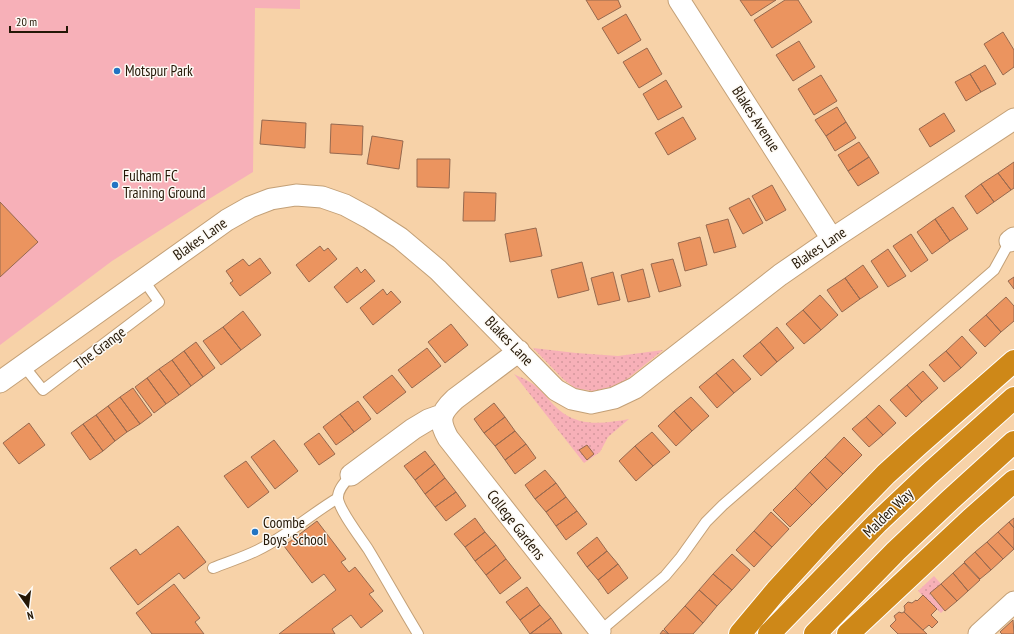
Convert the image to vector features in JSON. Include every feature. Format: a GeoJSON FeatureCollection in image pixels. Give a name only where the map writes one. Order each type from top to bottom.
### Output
{"type":"FeatureCollection","features":[{"type":"Feature","properties":{"kind":"highway"},"geometry":{"type":"LineString","coordinates":[[740,634],[776,591],[828,534],[886,474],[1014,361]]}},
{"type":"Feature","properties":{"kind":"highway","name":"Malden Way"},"geometry":{"type":"LineString","coordinates":[[769,634],[877,523],[1014,398]]}},
{"type":"Feature","properties":{"kind":"highway"},"geometry":{"type":"LineString","coordinates":[[815,634],[896,551],[1014,442]]}},
{"type":"Feature","properties":{"kind":"highway"},"geometry":{"type":"LineString","coordinates":[[848,634],[971,519],[1014,481]]}},
{"type":"Feature","properties":{"kind":"street","name":"Blakes Avenue"},"geometry":{"type":"LineString","coordinates":[[680,0],[832,239]]}},
{"type":"Feature","properties":{"kind":"street","name":"Blakes Lane"},"geometry":{"type":"LineString","coordinates":[[0,382],[227,220],[250,207],[271,199],[296,195],[322,197],[345,205],[369,218],[400,238],[438,270],[556,390],[572,398],[591,403],[614,398],[635,388],[756,292],[832,239],[1014,119]]}},
{"type":"Feature","properties":{"kind":"street"},"geometry":{"type":"LineString","coordinates":[[351,475],[413,429],[428,420],[442,415],[455,399],[518,351]]}},
{"type":"Feature","properties":{"kind":"street","name":"College Gardens"},"geometry":{"type":"LineString","coordinates":[[442,415],[441,422],[448,438],[600,631]]}},
{"type":"Feature","properties":{"kind":"street"},"geometry":{"type":"LineString","coordinates":[[979,634],[1014,602]]}},
{"type":"Feature","properties":{"kind":"lane"},"geometry":{"type":"LineString","coordinates":[[600,631],[665,576],[681,557],[706,522],[723,505],[994,270],[1012,239]]}},
{"type":"Feature","properties":{"kind":"lane","name":"The Grange"},"geometry":{"type":"LineString","coordinates":[[22,365],[43,390],[159,302],[143,279]]}},
{"type":"Feature","properties":{"kind":"lane"},"geometry":{"type":"LineString","coordinates":[[351,475],[343,483],[340,489],[338,498],[340,507],[368,550],[418,634]]}},
{"type":"Feature","properties":{"kind":"lane"},"geometry":{"type":"LineString","coordinates":[[213,568],[258,550],[338,498]]}},
{"type":"Feature","properties":{"kind":"shaded area","name":"Fulham FC Training Ground"},"geometry":{"type":"Polygon","coordinates":[[[0,0],[300,0],[300,9],[255,8],[253,172],[112,261],[0,345],[0,0]]]}},
{"type":"Feature","properties":{"kind":"shaded area"},"geometry":{"type":"Polygon","coordinates":[[[533,348],[618,356],[663,350],[626,380],[610,387],[593,391],[575,388],[563,379],[533,348]]]}},
{"type":"Feature","properties":{"kind":"shaded area"},"geometry":{"type":"Polygon","coordinates":[[[514,374],[533,384],[558,409],[571,417],[595,423],[629,419],[608,437],[600,452],[584,463],[514,374]]]}},
{"type":"Feature","properties":{"kind":"shaded area"},"geometry":{"type":"Polygon","coordinates":[[[934,576],[941,584],[930,594],[944,610],[941,613],[918,591],[934,576]]]}},
{"type":"Feature","properties":{"kind":"building"},"geometry":{"type":"Polygon","coordinates":[[[586,0],[618,0],[621,7],[598,20],[586,0]]]}},
{"type":"Feature","properties":{"kind":"building"},"geometry":{"type":"Polygon","coordinates":[[[740,0],[776,0],[751,16],[740,0]]]}},
{"type":"Feature","properties":{"kind":"building"},"geometry":{"type":"Polygon","coordinates":[[[785,0],[798,0],[812,22],[772,48],[754,20],[785,0]]]}},
{"type":"Feature","properties":{"kind":"building"},"geometry":{"type":"Polygon","coordinates":[[[626,14],[641,40],[618,54],[602,28],[626,14]]]}},
{"type":"Feature","properties":{"kind":"building"},"geometry":{"type":"Polygon","coordinates":[[[1003,32],[1014,50],[1014,67],[1003,75],[984,44],[1003,32]]]}},
{"type":"Feature","properties":{"kind":"building"},"geometry":{"type":"Polygon","coordinates":[[[799,41],[815,67],[793,81],[776,55],[799,41]]]}},
{"type":"Feature","properties":{"kind":"building"},"geometry":{"type":"Polygon","coordinates":[[[647,48],[662,74],[639,88],[623,62],[647,48]]]}},
{"type":"Feature","properties":{"kind":"building"},"geometry":{"type":"Polygon","coordinates":[[[985,65],[996,84],[981,92],[970,74],[985,65]]]}},
{"type":"Feature","properties":{"kind":"building"},"geometry":{"type":"Polygon","coordinates":[[[970,74],[981,92],[966,101],[955,82],[970,74]]]}},
{"type":"Feature","properties":{"kind":"building"},"geometry":{"type":"Polygon","coordinates":[[[821,75],[837,101],[814,115],[798,89],[821,75]]]}},
{"type":"Feature","properties":{"kind":"building"},"geometry":{"type":"Polygon","coordinates":[[[666,80],[682,107],[658,120],[643,94],[666,80]]]}},
{"type":"Feature","properties":{"kind":"building"},"geometry":{"type":"Polygon","coordinates":[[[837,107],[846,122],[826,136],[815,120],[837,107]]]}},
{"type":"Feature","properties":{"kind":"building"},"geometry":{"type":"Polygon","coordinates":[[[944,113],[955,131],[930,147],[919,129],[944,113]]]}},
{"type":"Feature","properties":{"kind":"building"},"geometry":{"type":"Polygon","coordinates":[[[683,117],[696,139],[668,155],[655,133],[683,117]]]}},
{"type":"Feature","properties":{"kind":"building"},"geometry":{"type":"Polygon","coordinates":[[[262,120],[306,123],[305,148],[260,144],[262,120]]]}},
{"type":"Feature","properties":{"kind":"building"},"geometry":{"type":"Polygon","coordinates":[[[846,122],[856,138],[835,151],[826,136],[846,122]]]}},
{"type":"Feature","properties":{"kind":"building"},"geometry":{"type":"Polygon","coordinates":[[[331,124],[363,126],[362,155],[330,153],[331,124]]]}},
{"type":"Feature","properties":{"kind":"building"},"geometry":{"type":"Polygon","coordinates":[[[372,136],[403,141],[399,169],[367,164],[372,136]]]}},
{"type":"Feature","properties":{"kind":"building"},"geometry":{"type":"Polygon","coordinates":[[[859,142],[869,157],[848,171],[838,155],[859,142]]]}},
{"type":"Feature","properties":{"kind":"building"},"geometry":{"type":"Polygon","coordinates":[[[869,157],[879,173],[858,186],[848,171],[869,157]]]}},
{"type":"Feature","properties":{"kind":"building"},"geometry":{"type":"Polygon","coordinates":[[[417,159],[450,159],[449,188],[417,187],[417,159]]]}},
{"type":"Feature","properties":{"kind":"building"},"geometry":{"type":"Polygon","coordinates":[[[1014,162],[1014,188],[1011,190],[998,173],[1014,162]]]}},
{"type":"Feature","properties":{"kind":"building"},"geometry":{"type":"Polygon","coordinates":[[[998,173],[1011,190],[994,202],[981,184],[998,173]]]}},
{"type":"Feature","properties":{"kind":"building"},"geometry":{"type":"Polygon","coordinates":[[[981,184],[994,202],[977,214],[965,196],[981,184]]]}},
{"type":"Feature","properties":{"kind":"building"},"geometry":{"type":"Polygon","coordinates":[[[772,185],[786,210],[766,221],[752,196],[772,185]]]}},
{"type":"Feature","properties":{"kind":"building"},"geometry":{"type":"Polygon","coordinates":[[[464,192],[496,193],[495,221],[463,221],[464,192]]]}},
{"type":"Feature","properties":{"kind":"building"},"geometry":{"type":"Polygon","coordinates":[[[749,198],[763,223],[743,234],[729,208],[749,198]]]}},
{"type":"Feature","properties":{"kind":"building"},"geometry":{"type":"Polygon","coordinates":[[[0,202],[38,242],[0,277],[0,202]]]}},
{"type":"Feature","properties":{"kind":"building"},"geometry":{"type":"Polygon","coordinates":[[[953,207],[968,229],[950,241],[935,219],[953,207]]]}},
{"type":"Feature","properties":{"kind":"building"},"geometry":{"type":"Polygon","coordinates":[[[728,219],[736,247],[714,253],[706,225],[728,219]]]}},
{"type":"Feature","properties":{"kind":"building"},"geometry":{"type":"Polygon","coordinates":[[[935,219],[950,241],[932,254],[917,232],[935,219]]]}},
{"type":"Feature","properties":{"kind":"building"},"geometry":{"type":"Polygon","coordinates":[[[536,228],[542,256],[510,262],[505,234],[536,228]]]}},
{"type":"Feature","properties":{"kind":"building"},"geometry":{"type":"Polygon","coordinates":[[[911,234],[928,260],[911,272],[893,246],[911,234]]]}},
{"type":"Feature","properties":{"kind":"building"},"geometry":{"type":"Polygon","coordinates":[[[700,237],[707,265],[685,271],[678,243],[700,237]]]}},
{"type":"Feature","properties":{"kind":"building"},"geometry":{"type":"Polygon","coordinates":[[[320,246],[324,251],[328,248],[337,259],[309,282],[296,265],[320,246]]]}},
{"type":"Feature","properties":{"kind":"building"},"geometry":{"type":"Polygon","coordinates":[[[888,249],[906,276],[888,287],[871,261],[888,249]]]}},
{"type":"Feature","properties":{"kind":"building"},"geometry":{"type":"Polygon","coordinates":[[[260,258],[271,273],[240,296],[230,283],[233,281],[226,271],[243,259],[249,266],[260,258]]]}},
{"type":"Feature","properties":{"kind":"building"},"geometry":{"type":"Polygon","coordinates":[[[673,259],[681,286],[659,292],[651,264],[673,259]]]}},
{"type":"Feature","properties":{"kind":"building"},"geometry":{"type":"Polygon","coordinates":[[[582,262],[589,290],[558,298],[551,270],[582,262]]]}},
{"type":"Feature","properties":{"kind":"building"},"geometry":{"type":"Polygon","coordinates":[[[863,265],[878,287],[860,299],[845,278],[863,265]]]}},
{"type":"Feature","properties":{"kind":"building"},"geometry":{"type":"Polygon","coordinates":[[[357,267],[361,273],[365,269],[375,281],[347,303],[334,287],[357,267]]]}},
{"type":"Feature","properties":{"kind":"building"},"geometry":{"type":"Polygon","coordinates":[[[643,269],[650,297],[628,302],[621,275],[643,269]]]}},
{"type":"Feature","properties":{"kind":"building"},"geometry":{"type":"Polygon","coordinates":[[[613,272],[620,300],[598,305],[591,278],[613,272]]]}},
{"type":"Feature","properties":{"kind":"building"},"geometry":{"type":"Polygon","coordinates":[[[1014,277],[1014,289],[1008,281],[1014,277]]]}},
{"type":"Feature","properties":{"kind":"building"},"geometry":{"type":"Polygon","coordinates":[[[845,278],[860,299],[842,312],[827,290],[845,278]]]}},
{"type":"Feature","properties":{"kind":"building"},"geometry":{"type":"Polygon","coordinates":[[[383,289],[387,295],[391,291],[401,302],[373,325],[360,308],[383,289]]]}},
{"type":"Feature","properties":{"kind":"building"},"geometry":{"type":"Polygon","coordinates":[[[820,295],[838,315],[821,330],[803,310],[820,295]]]}},
{"type":"Feature","properties":{"kind":"building"},"geometry":{"type":"Polygon","coordinates":[[[1006,297],[1014,306],[1014,321],[1001,332],[986,315],[1006,297]]]}},
{"type":"Feature","properties":{"kind":"building"},"geometry":{"type":"Polygon","coordinates":[[[803,310],[821,330],[804,344],[786,324],[803,310]]]}},
{"type":"Feature","properties":{"kind":"building"},"geometry":{"type":"Polygon","coordinates":[[[243,311],[261,335],[241,350],[223,327],[243,311]]]}},
{"type":"Feature","properties":{"kind":"building"},"geometry":{"type":"Polygon","coordinates":[[[986,315],[1001,332],[985,347],[969,330],[986,315]]]}},
{"type":"Feature","properties":{"kind":"building"},"geometry":{"type":"Polygon","coordinates":[[[451,324],[468,345],[445,363],[428,342],[451,324]]]}},
{"type":"Feature","properties":{"kind":"building"},"geometry":{"type":"Polygon","coordinates":[[[223,327],[241,350],[221,365],[203,341],[223,327]]]}},
{"type":"Feature","properties":{"kind":"building"},"geometry":{"type":"Polygon","coordinates":[[[777,327],[794,348],[777,362],[760,342],[777,327]]]}},
{"type":"Feature","properties":{"kind":"building"},"geometry":{"type":"Polygon","coordinates":[[[962,336],[977,353],[961,368],[946,351],[962,336]]]}},
{"type":"Feature","properties":{"kind":"building"},"geometry":{"type":"Polygon","coordinates":[[[196,342],[215,368],[203,377],[184,351],[196,342]]]}},
{"type":"Feature","properties":{"kind":"building"},"geometry":{"type":"Polygon","coordinates":[[[760,342],[777,362],[761,376],[743,356],[760,342]]]}},
{"type":"Feature","properties":{"kind":"building"},"geometry":{"type":"Polygon","coordinates":[[[427,348],[441,366],[412,388],[398,370],[427,348]]]}},
{"type":"Feature","properties":{"kind":"building"},"geometry":{"type":"Polygon","coordinates":[[[184,351],[203,377],[191,386],[172,360],[184,351]]]}},
{"type":"Feature","properties":{"kind":"building"},"geometry":{"type":"Polygon","coordinates":[[[946,351],[961,368],[944,382],[929,365],[946,351]]]}},
{"type":"Feature","properties":{"kind":"building"},"geometry":{"type":"Polygon","coordinates":[[[733,359],[751,379],[734,393],[716,373],[733,359]]]}},
{"type":"Feature","properties":{"kind":"building"},"geometry":{"type":"Polygon","coordinates":[[[172,360],[191,386],[179,395],[159,369],[172,360]]]}},
{"type":"Feature","properties":{"kind":"building"},"geometry":{"type":"Polygon","coordinates":[[[159,369],[179,395],[166,404],[147,378],[159,369]]]}},
{"type":"Feature","properties":{"kind":"building"},"geometry":{"type":"Polygon","coordinates":[[[923,371],[938,388],[922,402],[907,385],[923,371]]]}},
{"type":"Feature","properties":{"kind":"building"},"geometry":{"type":"Polygon","coordinates":[[[716,373],[734,393],[717,408],[699,387],[716,373]]]}},
{"type":"Feature","properties":{"kind":"building"},"geometry":{"type":"Polygon","coordinates":[[[392,375],[406,392],[377,414],[363,397],[392,375]]]}},
{"type":"Feature","properties":{"kind":"building"},"geometry":{"type":"Polygon","coordinates":[[[147,378],[166,404],[154,413],[135,387],[147,378]]]}},
{"type":"Feature","properties":{"kind":"building"},"geometry":{"type":"Polygon","coordinates":[[[907,385],[922,402],[906,417],[890,400],[907,385]]]}},
{"type":"Feature","properties":{"kind":"building"},"geometry":{"type":"Polygon","coordinates":[[[133,388],[152,415],[140,424],[120,397],[133,388]]]}},
{"type":"Feature","properties":{"kind":"building"},"geometry":{"type":"Polygon","coordinates":[[[120,397],[140,424],[127,432],[108,406],[120,397]]]}},
{"type":"Feature","properties":{"kind":"building"},"geometry":{"type":"Polygon","coordinates":[[[691,397],[709,416],[692,431],[674,411],[691,397]]]}},
{"type":"Feature","properties":{"kind":"building"},"geometry":{"type":"Polygon","coordinates":[[[358,401],[371,419],[354,432],[340,414],[358,401]]]}},
{"type":"Feature","properties":{"kind":"building"},"geometry":{"type":"Polygon","coordinates":[[[494,403],[505,417],[484,433],[474,419],[494,403]]]}},
{"type":"Feature","properties":{"kind":"building"},"geometry":{"type":"Polygon","coordinates":[[[879,405],[896,423],[883,435],[866,417],[879,405]]]}},
{"type":"Feature","properties":{"kind":"building"},"geometry":{"type":"Polygon","coordinates":[[[108,406],[127,432],[115,441],[96,415],[108,406]]]}},
{"type":"Feature","properties":{"kind":"building"},"geometry":{"type":"Polygon","coordinates":[[[674,411],[692,431],[676,446],[658,426],[674,411]]]}},
{"type":"Feature","properties":{"kind":"building"},"geometry":{"type":"Polygon","coordinates":[[[340,414],[354,432],[336,445],[323,427],[340,414]]]}},
{"type":"Feature","properties":{"kind":"building"},"geometry":{"type":"Polygon","coordinates":[[[96,415],[115,441],[103,451],[83,424],[96,415]]]}},
{"type":"Feature","properties":{"kind":"building"},"geometry":{"type":"Polygon","coordinates":[[[505,417],[515,431],[495,446],[484,433],[505,417]]]}},
{"type":"Feature","properties":{"kind":"building"},"geometry":{"type":"Polygon","coordinates":[[[866,417],[883,435],[869,447],[852,429],[866,417]]]}},
{"type":"Feature","properties":{"kind":"building"},"geometry":{"type":"Polygon","coordinates":[[[29,423],[45,445],[19,464],[3,443],[29,423]]]}},
{"type":"Feature","properties":{"kind":"building"},"geometry":{"type":"Polygon","coordinates":[[[83,424],[103,451],[90,460],[71,433],[83,424]]]}},
{"type":"Feature","properties":{"kind":"building"},"geometry":{"type":"Polygon","coordinates":[[[515,431],[526,444],[505,460],[495,446],[515,431]]]}},
{"type":"Feature","properties":{"kind":"building"},"geometry":{"type":"Polygon","coordinates":[[[652,432],[670,452],[653,466],[635,446],[652,432]]]}},
{"type":"Feature","properties":{"kind":"building"},"geometry":{"type":"Polygon","coordinates":[[[319,433],[335,454],[319,465],[304,444],[319,433]]]}},
{"type":"Feature","properties":{"kind":"building"},"geometry":{"type":"Polygon","coordinates":[[[844,437],[862,455],[843,474],[825,457],[844,437]]]}},
{"type":"Feature","properties":{"kind":"building"},"geometry":{"type":"Polygon","coordinates":[[[274,440],[298,471],[275,489],[251,457],[274,440]]]}},
{"type":"Feature","properties":{"kind":"building"},"geometry":{"type":"Polygon","coordinates":[[[526,444],[536,458],[515,474],[505,460],[526,444]]]}},
{"type":"Feature","properties":{"kind":"building"},"geometry":{"type":"Polygon","coordinates":[[[587,445],[594,454],[587,460],[579,450],[587,445]]]}},
{"type":"Feature","properties":{"kind":"building"},"geometry":{"type":"Polygon","coordinates":[[[635,446],[653,466],[636,481],[619,461],[635,446]]]}},
{"type":"Feature","properties":{"kind":"building"},"geometry":{"type":"Polygon","coordinates":[[[425,451],[435,464],[415,480],[404,466],[425,451]]]}},
{"type":"Feature","properties":{"kind":"building"},"geometry":{"type":"Polygon","coordinates":[[[825,457],[843,474],[827,490],[810,472],[825,457]]]}},
{"type":"Feature","properties":{"kind":"building"},"geometry":{"type":"Polygon","coordinates":[[[246,461],[269,492],[248,508],[224,476],[246,461]]]}},
{"type":"Feature","properties":{"kind":"building"},"geometry":{"type":"Polygon","coordinates":[[[435,464],[445,478],[425,494],[415,480],[435,464]]]}},
{"type":"Feature","properties":{"kind":"building"},"geometry":{"type":"Polygon","coordinates":[[[545,470],[556,483],[535,499],[525,485],[545,470]]]}},
{"type":"Feature","properties":{"kind":"building"},"geometry":{"type":"Polygon","coordinates":[[[810,472],[827,490],[812,505],[795,488],[810,472]]]}},
{"type":"Feature","properties":{"kind":"building"},"geometry":{"type":"Polygon","coordinates":[[[445,478],[456,492],[435,507],[425,494],[445,478]]]}},
{"type":"Feature","properties":{"kind":"building"},"geometry":{"type":"Polygon","coordinates":[[[556,483],[566,497],[546,512],[535,499],[556,483]]]}},
{"type":"Feature","properties":{"kind":"building"},"geometry":{"type":"Polygon","coordinates":[[[795,488],[812,505],[790,527],[773,510],[795,488]]]}},
{"type":"Feature","properties":{"kind":"building"},"geometry":{"type":"Polygon","coordinates":[[[456,492],[466,506],[446,521],[435,507],[456,492]]]}},
{"type":"Feature","properties":{"kind":"building"},"geometry":{"type":"Polygon","coordinates":[[[566,497],[577,511],[556,526],[546,512],[566,497]]]}},
{"type":"Feature","properties":{"kind":"building"},"geometry":{"type":"Polygon","coordinates":[[[577,511],[587,524],[566,540],[556,526],[577,511]]]}},
{"type":"Feature","properties":{"kind":"building"},"geometry":{"type":"Polygon","coordinates":[[[771,512],[789,529],[772,547],[754,531],[771,512]]]}},
{"type":"Feature","properties":{"kind":"building"},"geometry":{"type":"Polygon","coordinates":[[[475,518],[485,532],[465,547],[454,534],[475,518]]]}},
{"type":"Feature","properties":{"kind":"building"},"geometry":{"type":"Polygon","coordinates":[[[1014,518],[1014,528],[1009,522],[1014,518]]]}},
{"type":"Feature","properties":{"kind":"building"},"geometry":{"type":"Polygon","coordinates":[[[317,521],[346,559],[341,562],[349,572],[355,567],[374,591],[369,594],[383,611],[361,628],[351,615],[332,629],[335,634],[279,634],[336,590],[324,574],[312,583],[284,546],[317,521]]]}},
{"type":"Feature","properties":{"kind":"building"},"geometry":{"type":"Polygon","coordinates":[[[1009,522],[1014,528],[1014,549],[998,532],[1009,522]]]}},
{"type":"Feature","properties":{"kind":"building"},"geometry":{"type":"Polygon","coordinates":[[[178,526],[206,562],[184,579],[179,573],[138,605],[110,568],[136,549],[140,555],[178,526]]]}},
{"type":"Feature","properties":{"kind":"building"},"geometry":{"type":"Polygon","coordinates":[[[754,531],[772,547],[754,567],[736,550],[754,531]]]}},
{"type":"Feature","properties":{"kind":"building"},"geometry":{"type":"Polygon","coordinates":[[[485,532],[496,545],[475,561],[465,547],[485,532]]]}},
{"type":"Feature","properties":{"kind":"building"},"geometry":{"type":"Polygon","coordinates":[[[998,532],[1014,549],[1003,559],[987,542],[998,532]]]}},
{"type":"Feature","properties":{"kind":"building"},"geometry":{"type":"Polygon","coordinates":[[[597,537],[607,551],[587,567],[577,553],[597,537]]]}},
{"type":"Feature","properties":{"kind":"building"},"geometry":{"type":"Polygon","coordinates":[[[987,542],[1003,559],[991,570],[975,552],[987,542]]]}},
{"type":"Feature","properties":{"kind":"building"},"geometry":{"type":"Polygon","coordinates":[[[496,545],[506,559],[486,575],[475,561],[496,545]]]}},
{"type":"Feature","properties":{"kind":"building"},"geometry":{"type":"Polygon","coordinates":[[[607,551],[618,564],[598,580],[587,567],[607,551]]]}},
{"type":"Feature","properties":{"kind":"building"},"geometry":{"type":"Polygon","coordinates":[[[975,552],[991,570],[980,579],[964,562],[975,552]]]}},
{"type":"Feature","properties":{"kind":"building"},"geometry":{"type":"Polygon","coordinates":[[[732,554],[750,570],[732,590],[713,574],[732,554]]]}},
{"type":"Feature","properties":{"kind":"building"},"geometry":{"type":"Polygon","coordinates":[[[506,559],[521,578],[500,594],[486,575],[506,559]]]}},
{"type":"Feature","properties":{"kind":"building"},"geometry":{"type":"Polygon","coordinates":[[[964,563],[980,580],[968,591],[953,573],[964,563]]]}},
{"type":"Feature","properties":{"kind":"building"},"geometry":{"type":"Polygon","coordinates":[[[618,564],[628,578],[608,594],[598,580],[618,564]]]}},
{"type":"Feature","properties":{"kind":"building"},"geometry":{"type":"Polygon","coordinates":[[[953,573],[968,591],[957,601],[941,584],[953,573]]]}},
{"type":"Feature","properties":{"kind":"building"},"geometry":{"type":"Polygon","coordinates":[[[713,574],[732,590],[717,606],[699,590],[713,574]]]}},
{"type":"Feature","properties":{"kind":"building"},"geometry":{"type":"Polygon","coordinates":[[[174,584],[200,618],[195,622],[204,634],[152,634],[136,613],[174,584]]]}},
{"type":"Feature","properties":{"kind":"building"},"geometry":{"type":"Polygon","coordinates":[[[941,584],[957,601],[945,611],[930,593],[941,584]]]}},
{"type":"Feature","properties":{"kind":"building"},"geometry":{"type":"Polygon","coordinates":[[[527,587],[540,605],[520,620],[506,602],[527,587]]]}},
{"type":"Feature","properties":{"kind":"building"},"geometry":{"type":"Polygon","coordinates":[[[699,590],[717,606],[703,623],[685,606],[699,590]]]}},
{"type":"Feature","properties":{"kind":"building"},"geometry":{"type":"Polygon","coordinates":[[[923,595],[937,609],[931,615],[938,622],[932,628],[929,625],[923,630],[904,612],[904,606],[908,602],[912,603],[916,600],[917,601],[923,595]]]}},
{"type":"Feature","properties":{"kind":"building"},"geometry":{"type":"Polygon","coordinates":[[[540,605],[551,618],[530,634],[520,620],[540,605]]]}},
{"type":"Feature","properties":{"kind":"building"},"geometry":{"type":"Polygon","coordinates":[[[685,606],[703,623],[693,634],[669,634],[664,629],[685,606]]]}},
{"type":"Feature","properties":{"kind":"building"},"geometry":{"type":"Polygon","coordinates":[[[899,612],[904,612],[927,634],[898,634],[890,626],[896,620],[894,616],[899,612]]]}},
{"type":"Feature","properties":{"kind":"building"},"geometry":{"type":"Polygon","coordinates":[[[551,618],[562,634],[530,634],[551,618]]]}},
{"type":"Feature","properties":{"kind":"building"},"geometry":{"type":"Polygon","coordinates":[[[1013,620],[1014,634],[1002,634],[1000,632],[1013,620]]]}},
{"type":"Feature","properties":{"kind":"building"},"geometry":{"type":"Polygon","coordinates":[[[663,630],[668,634],[660,634],[663,630]]]}},
{"type":"Feature","properties":{"kind":"place","name":"Motspur Park"},"geometry":{"type":"Point","coordinates":[117,71]}},
{"type":"Feature","properties":{"kind":"place","name":"Fulham FC Training Ground"},"geometry":{"type":"Point","coordinates":[115,185]}},
{"type":"Feature","properties":{"kind":"place","name":"Coombe Boys' School"},"geometry":{"type":"Point","coordinates":[255,532]}}]}
